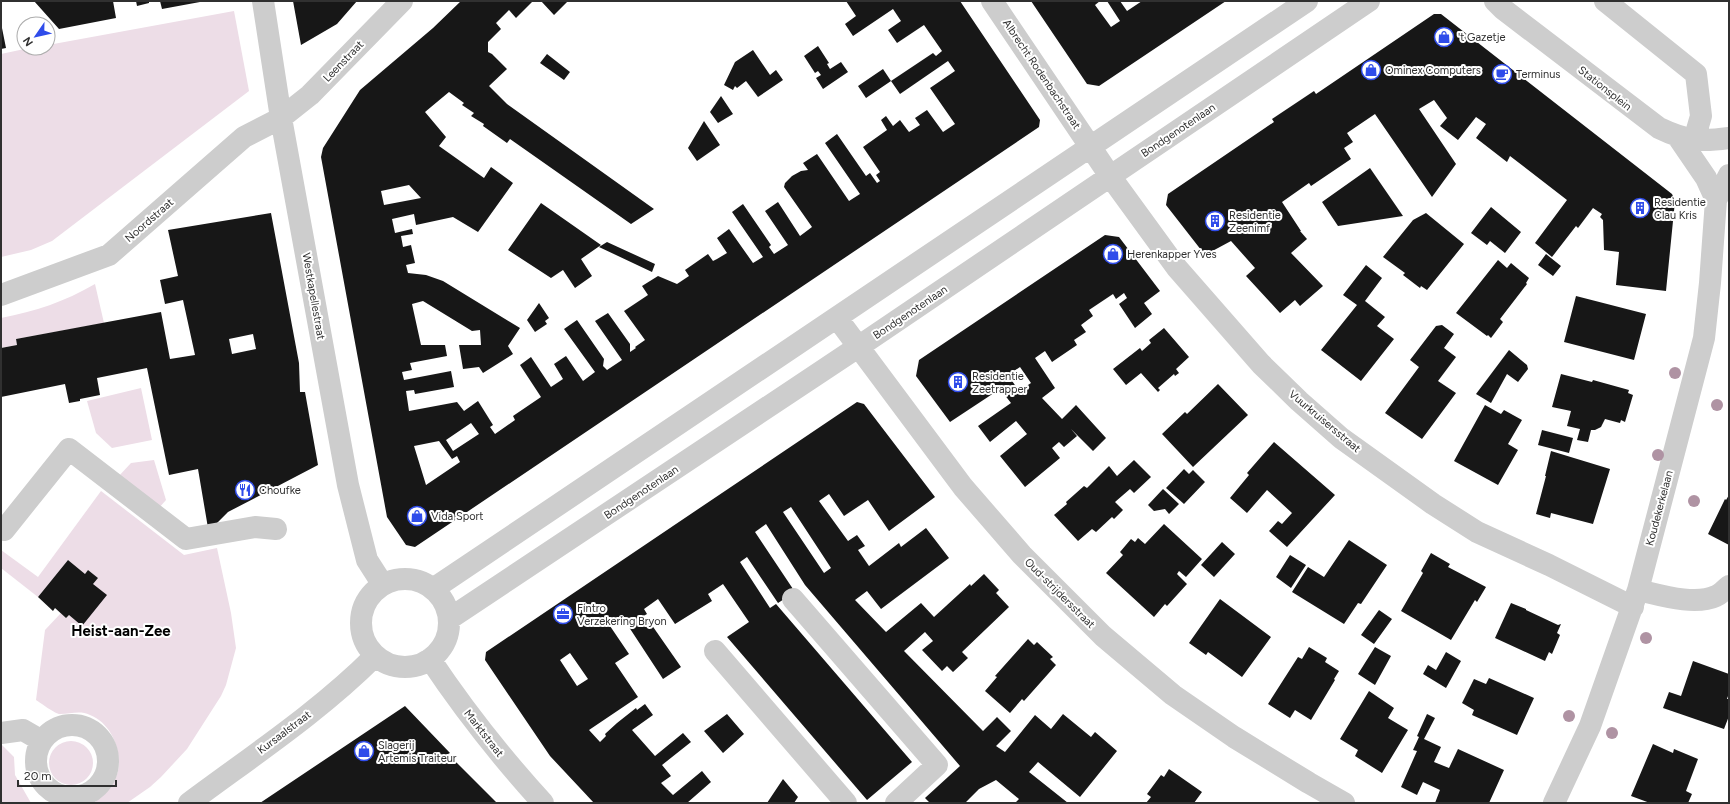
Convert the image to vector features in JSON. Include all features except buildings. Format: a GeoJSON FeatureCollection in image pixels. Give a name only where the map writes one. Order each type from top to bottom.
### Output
{"type":"FeatureCollection","features":[{"type":"Feature","properties":{"kind":"street","name":"Westkapellestraat"},"geometry":{"type":"LineString","coordinates":[[263,1],[281,118],[348,486],[367,560],[383,585]]}},
{"type":"Feature","properties":{"kind":"street","name":"Leenstraat"},"geometry":{"type":"LineString","coordinates":[[281,118],[310,95],[402,1]]}},
{"type":"Feature","properties":{"kind":"street","name":"Albrecht Rodenbachstraat"},"geometry":{"type":"LineString","coordinates":[[992,1],[1092,147]]}},
{"type":"Feature","properties":{"kind":"street"},"geometry":{"type":"LineString","coordinates":[[433,589],[1307,1]]}},
{"type":"Feature","properties":{"kind":"street","name":"Bondgenotenlaan"},"geometry":{"type":"LineString","coordinates":[[449,619],[858,347],[1369,1]]}},
{"type":"Feature","properties":{"kind":"street","name":"Stationsplein"},"geometry":{"type":"LineString","coordinates":[[1495,1],[1503,9],[1660,128],[1686,138],[1708,141],[1729,138]]}},
{"type":"Feature","properties":{"kind":"street"},"geometry":{"type":"LineString","coordinates":[[1605,1],[1696,74],[1701,116],[1686,138]]}},
{"type":"Feature","properties":{"kind":"street","name":"Noordstraat"},"geometry":{"type":"LineString","coordinates":[[1,295],[109,255],[244,137],[281,118]]}},
{"type":"Feature","properties":{"kind":"street","name":"Koudekerkelaan"},"geometry":{"type":"LineString","coordinates":[[1686,138],[1716,200]]}},
{"type":"Feature","properties":{"kind":"street","name":"Vuurkruisersstraat"},"geometry":{"type":"LineString","coordinates":[[1092,147],[1110,176],[1177,268],[1261,364],[1299,401],[1341,438],[1433,504],[1478,532],[1549,565],[1635,598],[1669,597],[1703,600],[1716,596],[1729,586]]}},
{"type":"Feature","properties":{"kind":"street","name":"Koudekerkelaan"},"geometry":{"type":"LineString","coordinates":[[1554,803],[1590,726],[1635,598],[1704,338],[1712,268],[1716,200],[1729,175]]}},
{"type":"Feature","properties":{"kind":"street","name":"Oud-strijdersstraat"},"geometry":{"type":"LineString","coordinates":[[837,318],[968,493],[1022,555],[1103,636],[1173,695],[1234,737],[1344,803]]}},
{"type":"Feature","properties":{"kind":"street"},"geometry":{"type":"LineString","coordinates":[[4,530],[68,449],[186,539],[255,527],[276,529]]}},
{"type":"Feature","properties":{"kind":"street"},"geometry":{"type":"LineString","coordinates":[[400,579],[417,581],[433,589],[444,602],[449,619],[448,635],[441,649],[430,659],[412,667],[392,666],[375,656],[364,639],[361,618],[368,599],[383,585],[400,579]]}},
{"type":"Feature","properties":{"kind":"street"},"geometry":{"type":"LineString","coordinates":[[793,599],[937,765],[906,800]]}},
{"type":"Feature","properties":{"kind":"street"},"geometry":{"type":"LineString","coordinates":[[715,651],[846,803]]}},
{"type":"Feature","properties":{"kind":"street","name":"Kursaalstraat"},"geometry":{"type":"LineString","coordinates":[[189,803],[297,723],[359,672],[375,656]]}},
{"type":"Feature","properties":{"kind":"street","name":"Marktstraat"},"geometry":{"type":"LineString","coordinates":[[430,659],[475,723],[515,773],[543,803]]}},
{"type":"Feature","properties":{"kind":"street"},"geometry":{"type":"LineString","coordinates":[[77,725],[88,729],[99,736],[106,748],[108,760],[106,773],[100,784],[90,792],[68,800],[48,788],[42,780],[37,767],[37,753],[42,741],[52,731],[64,726],[77,725]]}},
{"type":"Feature","properties":{"kind":"street"},"geometry":{"type":"LineString","coordinates":[[1,733],[23,730],[42,741]]}},
{"type":"Feature","properties":{"kind":"shaded area"},"geometry":{"type":"Polygon","coordinates":[[[234,11],[249,91],[52,241],[31,250],[1,257],[1,54],[16,51],[16,56],[56,56],[56,44],[234,11]]]}},
{"type":"Feature","properties":{"kind":"shaded area"},"geometry":{"type":"Polygon","coordinates":[[[95,284],[104,323],[16,339],[17,345],[1,348],[1,318],[50,305],[95,284]]]}},
{"type":"Feature","properties":{"kind":"shaded area"},"geometry":{"type":"Polygon","coordinates":[[[141,388],[152,440],[112,448],[96,433],[87,401],[141,388]]]}},
{"type":"Feature","properties":{"kind":"shaded area"},"geometry":{"type":"Polygon","coordinates":[[[154,460],[166,500],[158,509],[118,477],[131,463],[154,460]]]}},
{"type":"Feature","properties":{"kind":"shaded area"},"geometry":{"type":"Polygon","coordinates":[[[101,491],[184,555],[217,548],[231,613],[236,648],[226,685],[221,696],[187,749],[150,787],[127,803],[94,803],[109,789],[117,776],[118,771],[119,763],[116,746],[104,724],[97,719],[79,712],[58,714],[36,700],[45,630],[61,613],[66,618],[69,615],[82,626],[93,584],[98,578],[88,570],[85,574],[68,560],[38,597],[1,568],[1,550],[38,577],[101,491]]]}},
{"type":"Feature","properties":{"kind":"shaded area"},"geometry":{"type":"Polygon","coordinates":[[[67,741],[75,741],[80,742],[87,747],[92,754],[92,772],[87,779],[80,784],[67,785],[59,782],[52,775],[49,767],[49,759],[52,751],[59,744],[67,741]]]}},
{"type":"Feature","properties":{"kind":"shaded area"},"geometry":{"type":"Polygon","coordinates":[[[1,744],[14,757],[15,775],[31,803],[1,803],[1,744]]]}},
{"type":"Feature","properties":{"kind":"place","name":"'t Gazetje"},"geometry":{"type":"Point","coordinates":[1444,37]}},
{"type":"Feature","properties":{"kind":"place","name":"Ominex Computers"},"geometry":{"type":"Point","coordinates":[1371,70]}},
{"type":"Feature","properties":{"kind":"place","name":"Terminus"},"geometry":{"type":"Point","coordinates":[1502,74]}},
{"type":"Feature","properties":{"kind":"place","name":"Residentie Clau Kris"},"geometry":{"type":"Point","coordinates":[1640,208]}},
{"type":"Feature","properties":{"kind":"place","name":"Residentie Zeenimf"},"geometry":{"type":"Point","coordinates":[1215,221]}},
{"type":"Feature","properties":{"kind":"place","name":"Herenkapper Yves"},"geometry":{"type":"Point","coordinates":[1113,254]}},
{"type":"Feature","properties":{"kind":"place","name":"Residentie Zeetrapper"},"geometry":{"type":"Point","coordinates":[958,382]}},
{"type":"Feature","properties":{"kind":"place","name":"Choufke"},"geometry":{"type":"Point","coordinates":[245,490]}},
{"type":"Feature","properties":{"kind":"place","name":"Vida Sport"},"geometry":{"type":"Point","coordinates":[417,516]}},
{"type":"Feature","properties":{"kind":"place","name":"Fintro Verzekering Bryon"},"geometry":{"type":"Point","coordinates":[563,614]}},
{"type":"Feature","properties":{"kind":"place","name":"Slagerij Artemis Traiteur"},"geometry":{"type":"Point","coordinates":[364,751]}},
{"type":"Feature","properties":{"kind":"district","name":"Heist-aan-Zee"},"geometry":{"type":"Point","coordinates":[121,631]}}]}
